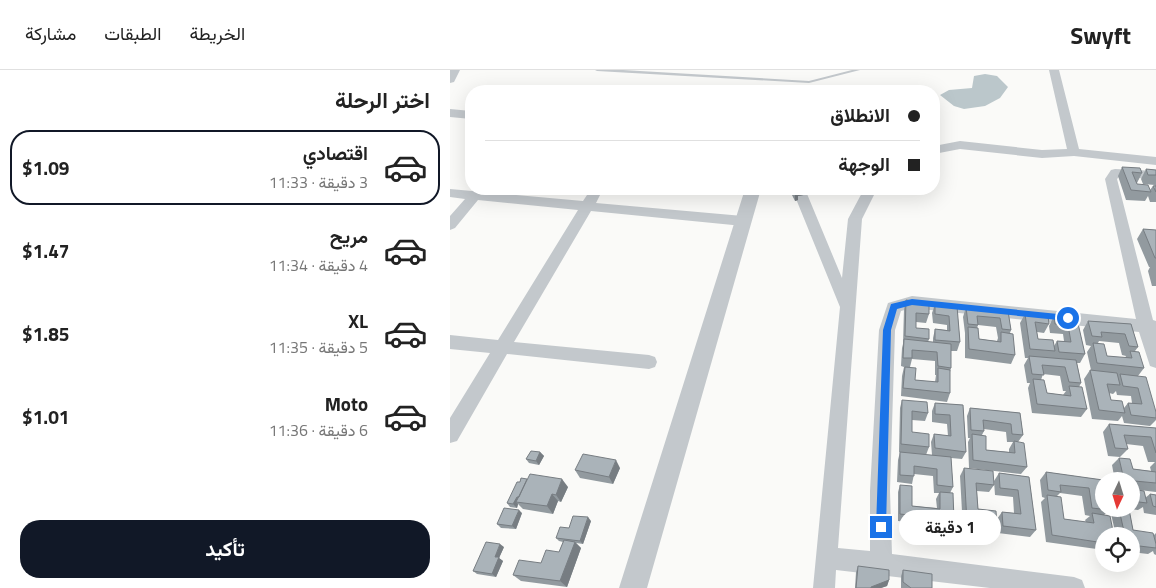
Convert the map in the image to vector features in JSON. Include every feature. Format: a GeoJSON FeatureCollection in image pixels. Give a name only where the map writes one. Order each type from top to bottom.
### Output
{"type":"FeatureCollection","features":[{"type":"Feature","properties":{"kind":"street"},"geometry":{"type":"LineString","coordinates":[[450,80],[455,70]]}},
{"type":"Feature","properties":{"kind":"street"},"geometry":{"type":"LineString","coordinates":[[1054,70],[1074,152]]}},
{"type":"Feature","properties":{"kind":"street"},"geometry":{"type":"LineString","coordinates":[[450,113],[465,114]]}},
{"type":"Feature","properties":{"kind":"street"},"geometry":{"type":"LineString","coordinates":[[940,149],[960,145],[1042,154],[1074,152],[1156,160]]}},
{"type":"Feature","properties":{"kind":"street"},"geometry":{"type":"LineString","coordinates":[[1156,175],[1125,172],[1115,174],[1111,179],[1151,326],[1156,361]]}},
{"type":"Feature","properties":{"kind":"street"},"geometry":{"type":"LineString","coordinates":[[450,193],[465,194]]}},
{"type":"Feature","properties":{"kind":"street"},"geometry":{"type":"LineString","coordinates":[[450,225],[475,195],[743,221]]}},
{"type":"Feature","properties":{"kind":"street"},"geometry":{"type":"LineString","coordinates":[[450,435],[593,195]]}},
{"type":"Feature","properties":{"kind":"street"},"geometry":{"type":"LineString","coordinates":[[633,588],[750,195]]}},
{"type":"Feature","properties":{"kind":"street"},"geometry":{"type":"LineString","coordinates":[[800,195],[846,305]]}},
{"type":"Feature","properties":{"kind":"street"},"geometry":{"type":"LineString","coordinates":[[824,588],[846,305],[855,219],[867,195]]}},
{"type":"Feature","properties":{"kind":"street"},"geometry":{"type":"LineString","coordinates":[[881,563],[880,491],[887,330],[894,306],[912,302],[1151,326]]}},
{"type":"Feature","properties":{"kind":"street"},"geometry":{"type":"LineString","coordinates":[[450,342],[648,362]]}},
{"type":"Feature","properties":{"kind":"street"},"geometry":{"type":"LineString","coordinates":[[827,558],[881,563],[1033,585],[1074,588]]}},
{"type":"Feature","properties":{"kind":"lane"},"geometry":{"type":"LineString","coordinates":[[597,70],[809,82],[854,71]]}},
{"type":"Feature","properties":{"kind":"shaded area"},"geometry":{"type":"Polygon","coordinates":[[[985,74],[997,76],[1008,87],[1000,98],[985,106],[964,109],[954,106],[940,95],[949,90],[972,88],[974,76],[985,74]]]}},
{"type":"Feature","properties":{"kind":"building"},"geometry":{"type":"Polygon","coordinates":[[[1122,167],[1140,168],[1142,173],[1132,172],[1137,184],[1148,185],[1151,192],[1131,190],[1122,167]]]}},
{"type":"Feature","properties":{"kind":"building"},"geometry":{"type":"Polygon","coordinates":[[[1146,169],[1156,170],[1156,175],[1148,175],[1146,169]]]}},
{"type":"Feature","properties":{"kind":"building"},"geometry":{"type":"Polygon","coordinates":[[[1143,229],[1156,230],[1156,258],[1155,258],[1143,229]]]}},
{"type":"Feature","properties":{"kind":"building"},"geometry":{"type":"Polygon","coordinates":[[[906,300],[929,303],[929,314],[916,313],[916,328],[929,329],[929,339],[905,336],[906,300]]]}},
{"type":"Feature","properties":{"kind":"building"},"geometry":{"type":"Polygon","coordinates":[[[935,304],[957,306],[960,342],[935,340],[935,329],[950,331],[949,316],[935,314],[935,304]]]}},
{"type":"Feature","properties":{"kind":"building"},"geometry":{"type":"Polygon","coordinates":[[[966,307],[1008,311],[1011,330],[1002,329],[1000,318],[977,316],[978,325],[968,324],[966,307]]]}},
{"type":"Feature","properties":{"kind":"building"},"geometry":{"type":"Polygon","coordinates":[[[1025,314],[1048,316],[1049,324],[1035,322],[1038,339],[1053,340],[1055,351],[1030,349],[1025,314]]]}},
{"type":"Feature","properties":{"kind":"building"},"geometry":{"type":"Polygon","coordinates":[[[1054,316],[1077,319],[1085,354],[1059,352],[1057,341],[1071,342],[1068,325],[1055,324],[1054,316]]]}},
{"type":"Feature","properties":{"kind":"building"},"geometry":{"type":"Polygon","coordinates":[[[1088,321],[1131,324],[1138,347],[1129,346],[1125,334],[1101,332],[1102,337],[1092,336],[1088,321]]]}},
{"type":"Feature","properties":{"kind":"building"},"geometry":{"type":"Polygon","coordinates":[[[968,327],[978,328],[979,339],[1001,342],[1001,332],[1013,334],[1015,355],[969,349],[968,327]]]}},
{"type":"Feature","properties":{"kind":"building"},"geometry":{"type":"Polygon","coordinates":[[[904,339],[951,344],[951,368],[938,366],[937,352],[912,350],[912,358],[903,358],[904,339]]]}},
{"type":"Feature","properties":{"kind":"building"},"geometry":{"type":"Polygon","coordinates":[[[1093,343],[1104,344],[1107,356],[1132,358],[1130,351],[1139,352],[1144,368],[1097,363],[1093,343]]]}},
{"type":"Feature","properties":{"kind":"building"},"geometry":{"type":"Polygon","coordinates":[[[1029,356],[1076,360],[1081,383],[1069,382],[1065,367],[1042,365],[1044,375],[1032,374],[1029,356]]]}},
{"type":"Feature","properties":{"kind":"building"},"geometry":{"type":"Polygon","coordinates":[[[905,367],[916,368],[915,380],[938,382],[938,368],[950,370],[950,393],[903,388],[905,367]]]}},
{"type":"Feature","properties":{"kind":"building"},"geometry":{"type":"Polygon","coordinates":[[[1090,370],[1117,373],[1120,385],[1107,384],[1111,400],[1122,401],[1125,413],[1099,410],[1090,370]]]}},
{"type":"Feature","properties":{"kind":"building"},"geometry":{"type":"Polygon","coordinates":[[[1120,374],[1146,377],[1156,418],[1131,415],[1128,403],[1142,404],[1138,388],[1123,386],[1120,374]]]}},
{"type":"Feature","properties":{"kind":"building"},"geometry":{"type":"Polygon","coordinates":[[[1033,379],[1044,380],[1047,393],[1071,396],[1069,386],[1082,387],[1087,409],[1037,404],[1033,379]]]}},
{"type":"Feature","properties":{"kind":"building"},"geometry":{"type":"Polygon","coordinates":[[[902,400],[927,402],[928,413],[912,411],[912,432],[929,434],[929,447],[901,444],[902,400]]]}},
{"type":"Feature","properties":{"kind":"building"},"geometry":{"type":"Polygon","coordinates":[[[935,403],[963,405],[966,452],[935,448],[934,434],[951,436],[950,415],[935,414],[935,403]]]}},
{"type":"Feature","properties":{"kind":"building"},"geometry":{"type":"Polygon","coordinates":[[[970,408],[1020,413],[1023,435],[1012,434],[1011,424],[983,420],[984,431],[971,430],[970,408]]]}},
{"type":"Feature","properties":{"kind":"building"},"geometry":{"type":"Polygon","coordinates":[[[1109,424],[1156,428],[1156,453],[1151,437],[1124,435],[1128,449],[1115,448],[1109,424]]]}},
{"type":"Feature","properties":{"kind":"building"},"geometry":{"type":"Polygon","coordinates":[[[972,434],[986,436],[986,450],[1015,453],[1014,441],[1024,443],[1027,467],[973,460],[972,434]]]}},
{"type":"Feature","properties":{"kind":"building"},"geometry":{"type":"Polygon","coordinates":[[[531,451],[540,452],[536,461],[526,459],[531,451]]]}},
{"type":"Feature","properties":{"kind":"building"},"geometry":{"type":"Polygon","coordinates":[[[900,452],[951,457],[953,487],[937,485],[937,469],[914,466],[914,476],[900,475],[900,452]]]}},
{"type":"Feature","properties":{"kind":"building"},"geometry":{"type":"Polygon","coordinates":[[[583,454],[616,460],[609,477],[575,470],[583,454]]]}},
{"type":"Feature","properties":{"kind":"building"},"geometry":{"type":"Polygon","coordinates":[[[1119,458],[1130,459],[1133,469],[1156,472],[1156,483],[1140,482],[1140,472],[1122,472],[1119,458]]]}},
{"type":"Feature","properties":{"kind":"building"},"geometry":{"type":"Polygon","coordinates":[[[964,468],[993,471],[994,485],[976,483],[978,509],[996,511],[997,526],[967,523],[964,468]]]}},
{"type":"Feature","properties":{"kind":"building"},"geometry":{"type":"Polygon","coordinates":[[[1046,472],[1095,479],[1095,508],[1092,508],[1089,488],[1060,485],[1061,492],[1048,490],[1046,472]]]}},
{"type":"Feature","properties":{"kind":"building"},"geometry":{"type":"Polygon","coordinates":[[[999,473],[1029,477],[1036,530],[1003,526],[1002,512],[1021,514],[1018,490],[1000,488],[999,473]]]}},
{"type":"Feature","properties":{"kind":"building"},"geometry":{"type":"Polygon","coordinates":[[[530,474],[562,479],[556,495],[552,494],[547,506],[516,502],[530,474]]]}},
{"type":"Feature","properties":{"kind":"building"},"geometry":{"type":"Polygon","coordinates":[[[521,478],[527,479],[519,497],[517,497],[513,504],[507,503],[517,482],[520,482],[521,478]]]}},
{"type":"Feature","properties":{"kind":"building"},"geometry":{"type":"Polygon","coordinates":[[[900,485],[912,486],[912,506],[940,509],[940,492],[953,493],[954,520],[900,514],[900,485]]]}},
{"type":"Feature","properties":{"kind":"building"},"geometry":{"type":"Polygon","coordinates":[[[1140,490],[1144,491],[1147,503],[1140,502],[1140,490]]]}},
{"type":"Feature","properties":{"kind":"building"},"geometry":{"type":"Polygon","coordinates":[[[1150,494],[1156,495],[1156,507],[1153,506],[1150,494]]]}},
{"type":"Feature","properties":{"kind":"building"},"geometry":{"type":"Polygon","coordinates":[[[1047,495],[1061,497],[1064,519],[1094,523],[1092,513],[1095,514],[1095,518],[1110,518],[1112,527],[1095,527],[1095,542],[1052,535],[1047,495]]]}},
{"type":"Feature","properties":{"kind":"building"},"geometry":{"type":"Polygon","coordinates":[[[504,508],[519,510],[512,526],[497,524],[504,508]]]}},
{"type":"Feature","properties":{"kind":"building"},"geometry":{"type":"Polygon","coordinates":[[[573,516],[588,517],[580,541],[556,538],[560,527],[569,528],[573,516]]]}},
{"type":"Feature","properties":{"kind":"building"},"geometry":{"type":"Polygon","coordinates":[[[1121,518],[1131,518],[1132,527],[1123,527],[1121,518]]]}},
{"type":"Feature","properties":{"kind":"building"},"geometry":{"type":"Polygon","coordinates":[[[1140,531],[1153,533],[1156,548],[1140,546],[1140,531]]]}},
{"type":"Feature","properties":{"kind":"building"},"geometry":{"type":"Polygon","coordinates":[[[564,540],[575,542],[560,581],[513,575],[519,560],[541,563],[546,550],[559,552],[564,540]]]}},
{"type":"Feature","properties":{"kind":"building"},"geometry":{"type":"Polygon","coordinates":[[[486,542],[500,544],[495,557],[499,557],[492,574],[473,571],[486,542]]]}},
{"type":"Feature","properties":{"kind":"building"},"geometry":{"type":"Polygon","coordinates":[[[858,566],[889,570],[889,580],[871,588],[856,588],[858,566]]]}},
{"type":"Feature","properties":{"kind":"building"},"geometry":{"type":"Polygon","coordinates":[[[903,570],[932,574],[932,588],[911,588],[903,582],[903,570]]]}},
{"type":"Feature","properties":{"kind":"route"},"geometry":{"type":"LineString","coordinates":[[881,527],[880,491],[885,411],[887,330],[894,306],[912,302],[1068,318]]}}]}
